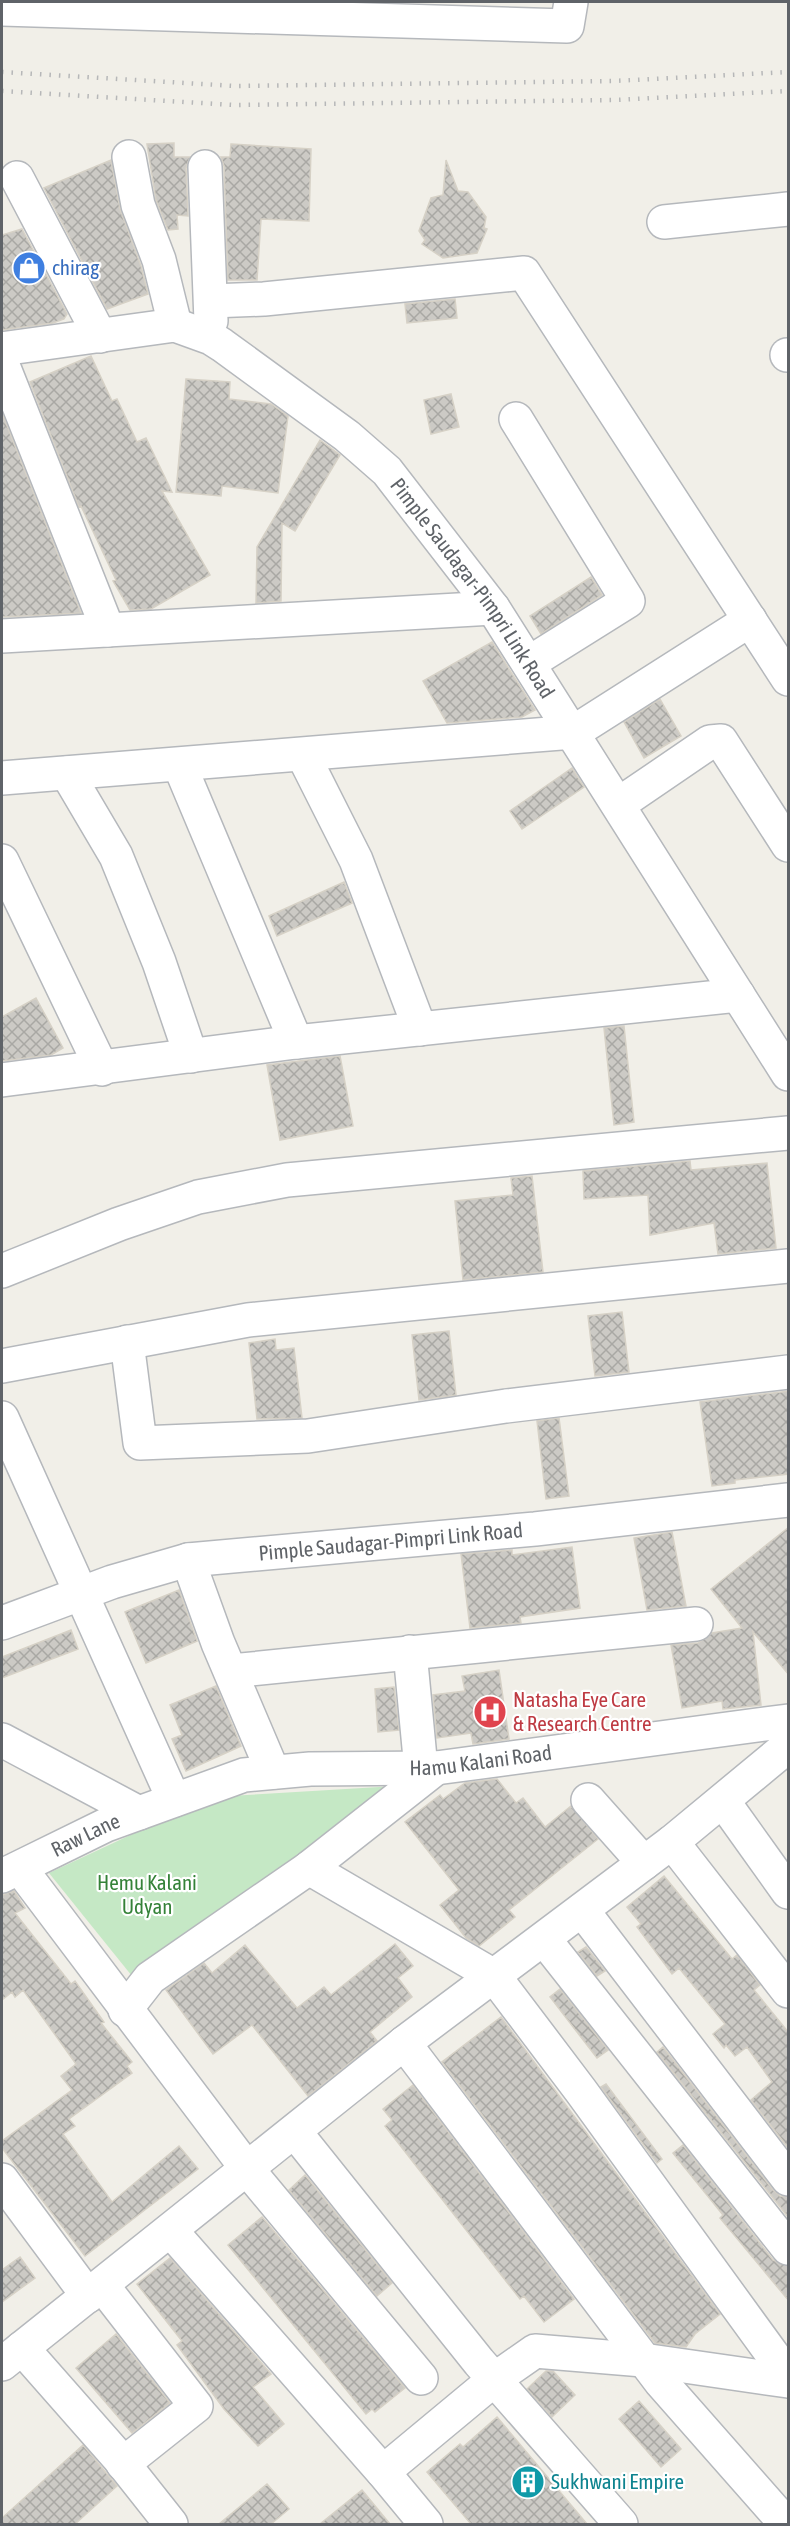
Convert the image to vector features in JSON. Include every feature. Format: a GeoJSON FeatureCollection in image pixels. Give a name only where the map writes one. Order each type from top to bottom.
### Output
{"type":"FeatureCollection","features":[{"type":"Feature","properties":{"kind":"street"},"geometry":{"type":"LineString","coordinates":[[2,9],[567,26],[571,2]]}},
{"type":"Feature","properties":{"kind":"street"},"geometry":{"type":"LineString","coordinates":[[129,157],[138,206],[159,260],[175,325]]}},
{"type":"Feature","properties":{"kind":"street"},"geometry":{"type":"LineString","coordinates":[[205,167],[211,338]]}},
{"type":"Feature","properties":{"kind":"street"},"geometry":{"type":"LineString","coordinates":[[17,178],[100,336]]}},
{"type":"Feature","properties":{"kind":"street"},"geometry":{"type":"LineString","coordinates":[[664,222],[789,209]]}},
{"type":"Feature","properties":{"kind":"street"},"geometry":{"type":"LineString","coordinates":[[211,301],[264,299],[524,273],[789,679]]}},
{"type":"Feature","properties":{"kind":"street","name":"Pimple Saudagar-Pimpri Link Road"},"geometry":{"type":"LineString","coordinates":[[2,349],[175,325],[211,338],[347,436],[387,471],[493,608],[574,732],[789,1074]]}},
{"type":"Feature","properties":{"kind":"street"},"geometry":{"type":"LineString","coordinates":[[2,363],[108,630]]}},
{"type":"Feature","properties":{"kind":"street"},"geometry":{"type":"LineString","coordinates":[[516,419],[628,601],[529,663]]}},
{"type":"Feature","properties":{"kind":"street"},"geometry":{"type":"LineString","coordinates":[[2,636],[493,608]]}},
{"type":"Feature","properties":{"kind":"street"},"geometry":{"type":"LineString","coordinates":[[2,778],[574,732],[750,620]]}},
{"type":"Feature","properties":{"kind":"street"},"geometry":{"type":"LineString","coordinates":[[619,804],[710,742],[721,741],[789,845]]}},
{"type":"Feature","properties":{"kind":"street"},"geometry":{"type":"LineString","coordinates":[[303,755],[356,860],[420,1029]]}},
{"type":"Feature","properties":{"kind":"street"},"geometry":{"type":"LineString","coordinates":[[180,765],[296,1042]]}},
{"type":"Feature","properties":{"kind":"street"},"geometry":{"type":"LineString","coordinates":[[67,773],[116,856],[159,962],[191,1056]]}},
{"type":"Feature","properties":{"kind":"street"},"geometry":{"type":"LineString","coordinates":[[2,861],[102,1069]]}},
{"type":"Feature","properties":{"kind":"street"},"geometry":{"type":"LineString","coordinates":[[2,1080],[102,1069],[296,1042],[738,995]]}},
{"type":"Feature","properties":{"kind":"street"},"geometry":{"type":"LineString","coordinates":[[2,1271],[119,1224],[198,1197],[287,1180],[789,1133]]}},
{"type":"Feature","properties":{"kind":"street"},"geometry":{"type":"LineString","coordinates":[[2,1366],[248,1320],[789,1266]]}},
{"type":"Feature","properties":{"kind":"street"},"geometry":{"type":"LineString","coordinates":[[127,1342],[140,1443],[308,1436],[506,1406],[789,1372]]}},
{"type":"Feature","properties":{"kind":"street"},"geometry":{"type":"LineString","coordinates":[[2,1418],[174,1800]]}},
{"type":"Feature","properties":{"kind":"street","name":"Pimple Saudagar-Pimpri Link Road"},"geometry":{"type":"LineString","coordinates":[[2,1623],[80,1593],[188,1560],[534,1529],[789,1500]]}},
{"type":"Feature","properties":{"kind":"street"},"geometry":{"type":"LineString","coordinates":[[188,1560],[273,1772]]}},
{"type":"Feature","properties":{"kind":"street"},"geometry":{"type":"LineString","coordinates":[[231,1671],[696,1624]]}},
{"type":"Feature","properties":{"kind":"street"},"geometry":{"type":"LineString","coordinates":[[125,2010],[150,1978],[309,1868],[429,1768],[410,1652]]}},
{"type":"Feature","properties":{"kind":"street","name":"Hamu Kalani Road"},"geometry":{"type":"LineString","coordinates":[[174,1800],[244,1775],[273,1772],[429,1768],[789,1721]]}},
{"type":"Feature","properties":{"kind":"street"},"geometry":{"type":"LineString","coordinates":[[2,1740],[139,1813]]}},
{"type":"Feature","properties":{"kind":"street"},"geometry":{"type":"LineString","coordinates":[[171,2524],[123,2464],[12,2356],[404,2043],[672,1842],[789,1746]]}},
{"type":"Feature","properties":{"kind":"street","name":"Raw Lane"},"geometry":{"type":"LineString","coordinates":[[11,1872],[106,1825],[174,1800]]}},
{"type":"Feature","properties":{"kind":"street"},"geometry":{"type":"LineString","coordinates":[[588,1800],[644,1863]]}},
{"type":"Feature","properties":{"kind":"street"},"geometry":{"type":"LineString","coordinates":[[723,1801],[789,1892]]}},
{"type":"Feature","properties":{"kind":"street"},"geometry":{"type":"LineString","coordinates":[[672,1842],[789,1991]]}},
{"type":"Feature","properties":{"kind":"street"},"geometry":{"type":"LineString","coordinates":[[309,1868],[494,1976],[789,2376]]}},
{"type":"Feature","properties":{"kind":"street"},"geometry":{"type":"LineString","coordinates":[[11,1872],[125,2010],[248,2169],[421,2378]]}},
{"type":"Feature","properties":{"kind":"street"},"geometry":{"type":"LineString","coordinates":[[582,1910],[789,2179]]}},
{"type":"Feature","properties":{"kind":"street"},"geometry":{"type":"LineString","coordinates":[[544,1939],[789,2248]]}},
{"type":"Feature","properties":{"kind":"street"},"geometry":{"type":"LineString","coordinates":[[404,2043],[644,2360],[786,2524]]}},
{"type":"Feature","properties":{"kind":"street"},"geometry":{"type":"LineString","coordinates":[[295,2132],[495,2379],[621,2524]]}},
{"type":"Feature","properties":{"kind":"street"},"geometry":{"type":"LineString","coordinates":[[2,2180],[196,2406],[123,2464]]}},
{"type":"Feature","properties":{"kind":"street"},"geometry":{"type":"LineString","coordinates":[[171,2231],[426,2524]]}},
{"type":"Feature","properties":{"kind":"street"},"geometry":{"type":"LineString","coordinates":[[383,2472],[495,2379],[535,2351],[644,2360],[789,2381]]}},
{"type":"Feature","properties":{"kind":"green space","name":"Hemu Kalani Udyan"},"geometry":{"type":"Polygon","coordinates":[[[396,1786],[136,1981],[49,1873],[199,1803],[229,1796],[396,1786]]]}},
{"type":"Feature","properties":{"kind":"building"},"geometry":{"type":"Polygon","coordinates":[[[174,143],[174,157],[190,157],[186,168],[188,216],[177,215],[178,229],[168,230],[156,200],[147,144],[174,143]]]}},
{"type":"Feature","properties":{"kind":"building"},"geometry":{"type":"Polygon","coordinates":[[[231,144],[311,149],[309,221],[261,219],[257,280],[228,280],[224,166],[221,157],[230,157],[231,144]]]}},
{"type":"Feature","properties":{"kind":"building"},"geometry":{"type":"Polygon","coordinates":[[[111,160],[120,209],[141,266],[148,294],[107,309],[44,188],[111,160]]]}},
{"type":"Feature","properties":{"kind":"building"},"geometry":{"type":"Polygon","coordinates":[[[446,160],[458,191],[468,192],[486,217],[484,228],[487,229],[477,253],[443,258],[422,244],[425,240],[419,231],[431,198],[443,195],[446,160]]]}},
{"type":"Feature","properties":{"kind":"building","name":"chirag"},"geometry":{"type":"Polygon","coordinates":[[[22,229],[67,314],[64,319],[53,323],[2,330],[2,235],[22,229]]]}},
{"type":"Feature","properties":{"kind":"building"},"geometry":{"type":"Polygon","coordinates":[[[455,299],[457,318],[407,323],[405,304],[455,299]]]}},
{"type":"Feature","properties":{"kind":"building"},"geometry":{"type":"Polygon","coordinates":[[[91,356],[112,401],[117,399],[137,442],[146,438],[172,492],[162,491],[210,575],[151,609],[130,610],[113,581],[116,580],[81,506],[79,507],[30,382],[91,356]]]}},
{"type":"Feature","properties":{"kind":"building"},"geometry":{"type":"Polygon","coordinates":[[[186,379],[230,382],[229,399],[271,404],[288,416],[278,493],[222,486],[221,496],[176,492],[186,379]]]}},
{"type":"Feature","properties":{"kind":"building"},"geometry":{"type":"Polygon","coordinates":[[[451,394],[459,427],[431,434],[424,400],[451,394]]]}},
{"type":"Feature","properties":{"kind":"building"},"geometry":{"type":"Polygon","coordinates":[[[2,413],[81,613],[2,617],[2,413]]]}},
{"type":"Feature","properties":{"kind":"building"},"geometry":{"type":"Polygon","coordinates":[[[320,440],[340,455],[295,531],[282,523],[281,601],[256,603],[257,547],[320,440]]]}},
{"type":"Feature","properties":{"kind":"building"},"geometry":{"type":"Polygon","coordinates":[[[591,577],[602,595],[541,634],[530,616],[591,577]]]}},
{"type":"Feature","properties":{"kind":"building"},"geometry":{"type":"Polygon","coordinates":[[[492,642],[535,710],[522,717],[447,723],[423,681],[492,642]]]}},
{"type":"Feature","properties":{"kind":"building"},"geometry":{"type":"Polygon","coordinates":[[[660,699],[681,736],[644,758],[624,722],[660,699]]]}},
{"type":"Feature","properties":{"kind":"building"},"geometry":{"type":"Polygon","coordinates":[[[572,768],[584,787],[522,829],[510,811],[572,768]]]}},
{"type":"Feature","properties":{"kind":"building"},"geometry":{"type":"Polygon","coordinates":[[[344,882],[352,903],[277,936],[269,916],[344,882]]]}},
{"type":"Feature","properties":{"kind":"building"},"geometry":{"type":"Polygon","coordinates":[[[36,998],[63,1048],[51,1055],[2,1061],[2,1017],[36,998]]]}},
{"type":"Feature","properties":{"kind":"building"},"geometry":{"type":"Polygon","coordinates":[[[624,1026],[634,1122],[614,1125],[604,1028],[624,1026]]]}},
{"type":"Feature","properties":{"kind":"building"},"geometry":{"type":"Polygon","coordinates":[[[340,1056],[353,1126],[280,1140],[267,1065],[340,1056]]]}},
{"type":"Feature","properties":{"kind":"building"},"geometry":{"type":"Polygon","coordinates":[[[690,1161],[691,1170],[767,1163],[776,1248],[718,1254],[714,1223],[650,1235],[648,1195],[584,1199],[583,1171],[690,1161]]]}},
{"type":"Feature","properties":{"kind":"building"},"geometry":{"type":"Polygon","coordinates":[[[532,1176],[543,1272],[463,1280],[455,1201],[513,1195],[511,1178],[532,1176]]]}},
{"type":"Feature","properties":{"kind":"building"},"geometry":{"type":"Polygon","coordinates":[[[622,1312],[629,1372],[595,1376],[588,1316],[622,1312]]]}},
{"type":"Feature","properties":{"kind":"building"},"geometry":{"type":"Polygon","coordinates":[[[449,1331],[456,1395],[419,1400],[412,1335],[449,1331]]]}},
{"type":"Feature","properties":{"kind":"building"},"geometry":{"type":"Polygon","coordinates":[[[275,1339],[276,1350],[294,1348],[302,1418],[257,1419],[249,1343],[275,1339]]]}},
{"type":"Feature","properties":{"kind":"building"},"geometry":{"type":"Polygon","coordinates":[[[789,1391],[789,1474],[735,1480],[735,1483],[712,1486],[700,1402],[789,1391]]]}},
{"type":"Feature","properties":{"kind":"building"},"geometry":{"type":"Polygon","coordinates":[[[559,1418],[569,1496],[546,1499],[537,1421],[559,1418]]]}},
{"type":"Feature","properties":{"kind":"building"},"geometry":{"type":"Polygon","coordinates":[[[789,1527],[789,1675],[753,1632],[761,1705],[723,1709],[722,1701],[682,1708],[671,1645],[698,1643],[712,1633],[742,1628],[711,1589],[789,1527]]]}},
{"type":"Feature","properties":{"kind":"building"},"geometry":{"type":"Polygon","coordinates":[[[672,1532],[686,1606],[647,1610],[634,1538],[672,1532]]]}},
{"type":"Feature","properties":{"kind":"building"},"geometry":{"type":"Polygon","coordinates":[[[572,1547],[580,1608],[520,1617],[521,1623],[470,1628],[461,1554],[512,1550],[512,1555],[572,1547]]]}},
{"type":"Feature","properties":{"kind":"building"},"geometry":{"type":"Polygon","coordinates":[[[179,1590],[197,1641],[146,1663],[125,1612],[179,1590]]]}},
{"type":"Feature","properties":{"kind":"building"},"geometry":{"type":"Polygon","coordinates":[[[71,1630],[78,1649],[2,1678],[2,1657],[71,1630]]]}},
{"type":"Feature","properties":{"kind":"building"},"geometry":{"type":"Polygon","coordinates":[[[499,1670],[509,1739],[473,1744],[471,1733],[437,1738],[433,1695],[465,1691],[462,1676],[499,1670]]]}},
{"type":"Feature","properties":{"kind":"building"},"geometry":{"type":"Polygon","coordinates":[[[216,1686],[241,1746],[186,1771],[172,1739],[182,1735],[170,1705],[216,1686]]]}},
{"type":"Feature","properties":{"kind":"building"},"geometry":{"type":"Polygon","coordinates":[[[394,1687],[399,1730],[378,1732],[375,1689],[394,1687]]]}},
{"type":"Feature","properties":{"kind":"building"},"geometry":{"type":"Polygon","coordinates":[[[497,1779],[516,1803],[523,1798],[545,1827],[571,1806],[598,1839],[509,1910],[515,1917],[479,1946],[466,1938],[440,1905],[459,1890],[405,1822],[440,1795],[443,1799],[465,1783],[497,1779]]]}},
{"type":"Feature","properties":{"kind":"building"},"geometry":{"type":"Polygon","coordinates":[[[664,1876],[732,1959],[737,1955],[760,1985],[754,1990],[789,2033],[789,2149],[751,2100],[772,2082],[747,2047],[735,2056],[726,2045],[724,2048],[713,2034],[725,2024],[679,1968],[672,1974],[637,1927],[641,1924],[627,1907],[664,1876]]]}},
{"type":"Feature","properties":{"kind":"building"},"geometry":{"type":"Polygon","coordinates":[[[14,1891],[25,1908],[15,1913],[71,1984],[75,1981],[104,2022],[101,2023],[132,2062],[127,2066],[132,2073],[69,2119],[75,2126],[63,2134],[112,2202],[179,2146],[198,2169],[85,2256],[2,2148],[2,2141],[72,2090],[61,2076],[76,2064],[23,1990],[15,1997],[12,1992],[2,2000],[2,1895],[14,1891]]]}},
{"type":"Feature","properties":{"kind":"building"},"geometry":{"type":"Polygon","coordinates":[[[395,1944],[413,1966],[398,1978],[412,1997],[370,2032],[377,2041],[308,2096],[252,2025],[213,2054],[166,1990],[204,1963],[212,1973],[245,1945],[297,2008],[324,1987],[331,1995],[395,1944]]]}},
{"type":"Feature","properties":{"kind":"building"},"geometry":{"type":"Polygon","coordinates":[[[586,1947],[605,1971],[597,1976],[578,1952],[586,1947]]]}},
{"type":"Feature","properties":{"kind":"building"},"geometry":{"type":"Polygon","coordinates":[[[560,1989],[608,2050],[597,2058],[550,1997],[560,1989]]]}},
{"type":"Feature","properties":{"kind":"building"},"geometry":{"type":"Polygon","coordinates":[[[501,2017],[720,2314],[695,2334],[686,2347],[655,2343],[442,2062],[501,2017]]]}},
{"type":"Feature","properties":{"kind":"building"},"geometry":{"type":"Polygon","coordinates":[[[663,2047],[773,2190],[780,2196],[789,2197],[789,2218],[657,2052],[663,2047]]]}},
{"type":"Feature","properties":{"kind":"building"},"geometry":{"type":"Polygon","coordinates":[[[606,2084],[662,2159],[657,2163],[601,2087],[606,2084]]]}},
{"type":"Feature","properties":{"kind":"building"},"geometry":{"type":"Polygon","coordinates":[[[413,2085],[574,2299],[544,2322],[524,2296],[520,2299],[385,2126],[392,2120],[383,2109],[413,2085]]]}},
{"type":"Feature","properties":{"kind":"building"},"geometry":{"type":"Polygon","coordinates":[[[683,2145],[773,2260],[789,2266],[789,2301],[720,2218],[723,2215],[673,2153],[683,2145]]]}},
{"type":"Feature","properties":{"kind":"building"},"geometry":{"type":"Polygon","coordinates":[[[305,2175],[392,2283],[377,2296],[289,2190],[305,2175]]]}},
{"type":"Feature","properties":{"kind":"building"},"geometry":{"type":"Polygon","coordinates":[[[262,2217],[405,2388],[375,2412],[372,2409],[366,2414],[228,2245],[262,2217]]]}},
{"type":"Feature","properties":{"kind":"building"},"geometry":{"type":"Polygon","coordinates":[[[20,2257],[35,2278],[2,2302],[2,2270],[20,2257]]]}},
{"type":"Feature","properties":{"kind":"building"},"geometry":{"type":"Polygon","coordinates":[[[170,2258],[271,2374],[253,2387],[284,2424],[258,2446],[224,2409],[177,2345],[182,2341],[137,2284],[170,2258]]]}},
{"type":"Feature","properties":{"kind":"building"},"geometry":{"type":"Polygon","coordinates":[[[116,2334],[170,2403],[132,2433],[76,2368],[116,2334]]]}},
{"type":"Feature","properties":{"kind":"building"},"geometry":{"type":"Polygon","coordinates":[[[546,2371],[553,2371],[575,2395],[552,2417],[527,2389],[546,2371]]]}},
{"type":"Feature","properties":{"kind":"building"},"geometry":{"type":"Polygon","coordinates":[[[639,2401],[681,2449],[661,2467],[619,2419],[639,2401]]]}},
{"type":"Feature","properties":{"kind":"building"},"geometry":{"type":"Polygon","coordinates":[[[497,2417],[587,2524],[471,2524],[427,2472],[460,2444],[463,2447],[497,2417]]]}},
{"type":"Feature","properties":{"kind":"building"},"geometry":{"type":"Polygon","coordinates":[[[83,2445],[117,2486],[75,2524],[2,2524],[2,2518],[83,2445]]]}},
{"type":"Feature","properties":{"kind":"building"},"geometry":{"type":"Polygon","coordinates":[[[267,2484],[289,2509],[271,2524],[219,2524],[267,2484]]]}},
{"type":"Feature","properties":{"kind":"building"},"geometry":{"type":"Polygon","coordinates":[[[362,2490],[390,2524],[320,2524],[362,2490]]]}},
{"type":"Feature","properties":{"kind":"railway"},"geometry":{"type":"LineString","coordinates":[[2,72],[235,86],[613,81],[788,72]]}},
{"type":"Feature","properties":{"kind":"railway"},"geometry":{"type":"LineString","coordinates":[[2,91],[234,105],[614,100],[788,91]]}},
{"type":"Feature","properties":{"kind":"place","name":"chirag"},"geometry":{"type":"Point","coordinates":[29,268]}},
{"type":"Feature","properties":{"kind":"place","name":"Natasha Eye Care & Research Centre"},"geometry":{"type":"Point","coordinates":[490,1712]}},
{"type":"Feature","properties":{"kind":"place","name":"Sukhwani Empire"},"geometry":{"type":"Point","coordinates":[528,2482]}}]}
